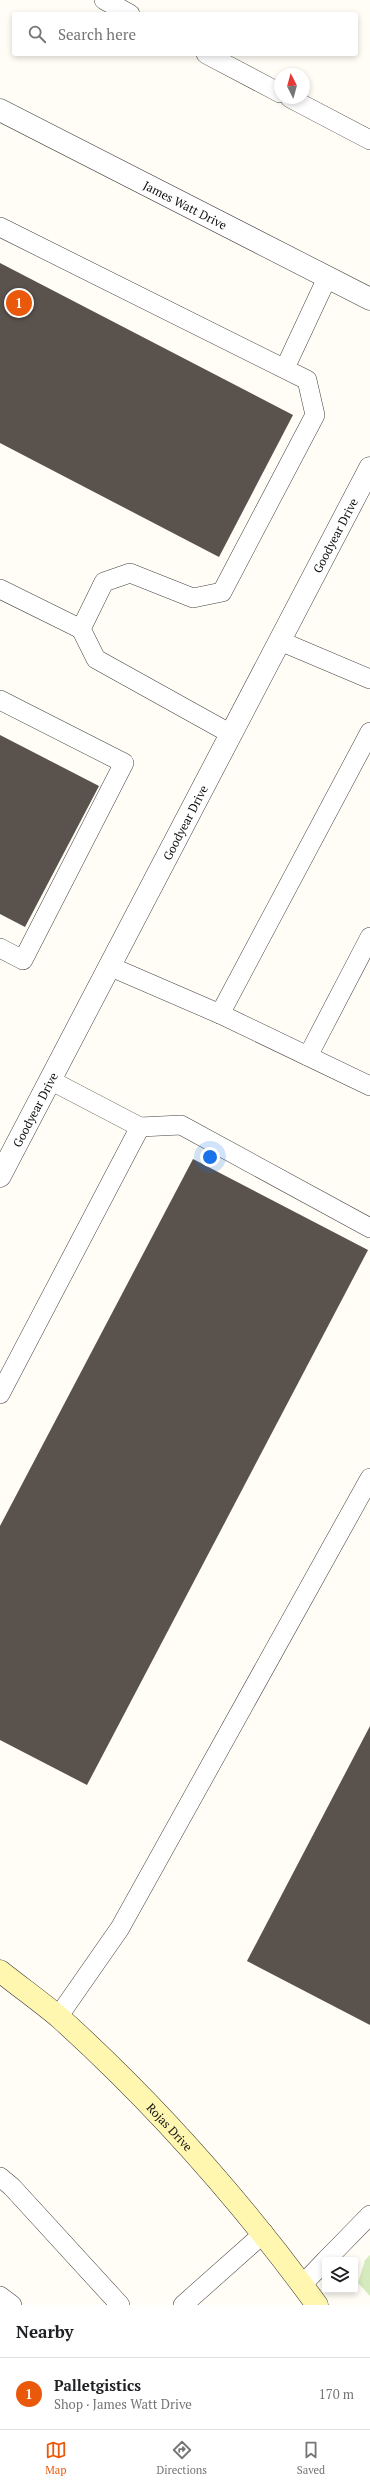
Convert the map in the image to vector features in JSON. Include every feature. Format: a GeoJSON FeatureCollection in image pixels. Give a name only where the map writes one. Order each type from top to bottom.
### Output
{"type":"FeatureCollection","features":[{"type":"Feature","properties":{"kind":"main road","name":"Rojas Drive"},"geometry":{"type":"LineString","coordinates":[[0,1972],[58,2017],[124,2079],[264,2233],[317,2305]]}},
{"type":"Feature","properties":{"kind":"street","name":"James Watt Drive"},"geometry":{"type":"LineString","coordinates":[[0,110],[370,299]]}},
{"type":"Feature","properties":{"kind":"street","name":"Goodyear Drive"},"geometry":{"type":"LineString","coordinates":[[0,1176],[370,468]]}},
{"type":"Feature","properties":{"kind":"lane"},"geometry":{"type":"LineString","coordinates":[[104,0],[126,12]]}},
{"type":"Feature","properties":{"kind":"lane"},"geometry":{"type":"LineString","coordinates":[[210,56],[274,90]]}},
{"type":"Feature","properties":{"kind":"lane"},"geometry":{"type":"LineString","coordinates":[[301,104],[370,140]]}},
{"type":"Feature","properties":{"kind":"lane"},"geometry":{"type":"LineString","coordinates":[[0,227],[307,380],[315,415],[222,592],[193,598],[130,573],[104,582],[82,629]]}},
{"type":"Feature","properties":{"kind":"lane"},"geometry":{"type":"LineString","coordinates":[[285,368],[327,278]]}},
{"type":"Feature","properties":{"kind":"lane"},"geometry":{"type":"LineString","coordinates":[[0,589],[82,629],[96,659],[231,734]]}},
{"type":"Feature","properties":{"kind":"lane"},"geometry":{"type":"LineString","coordinates":[[280,641],[370,679]]}},
{"type":"Feature","properties":{"kind":"lane"},"geometry":{"type":"LineString","coordinates":[[0,700],[124,763],[23,960],[0,948]]}},
{"type":"Feature","properties":{"kind":"lane"},"geometry":{"type":"LineString","coordinates":[[220,1014],[370,732]]}},
{"type":"Feature","properties":{"kind":"lane"},"geometry":{"type":"LineString","coordinates":[[308,1056],[370,937]]}},
{"type":"Feature","properties":{"kind":"lane"},"geometry":{"type":"LineString","coordinates":[[109,966],[220,1014],[370,1086]]}},
{"type":"Feature","properties":{"kind":"lane"},"geometry":{"type":"LineString","coordinates":[[50,1080],[140,1127],[181,1125],[370,1228]]}},
{"type":"Feature","properties":{"kind":"lane"},"geometry":{"type":"LineString","coordinates":[[0,1394],[140,1127]]}},
{"type":"Feature","properties":{"kind":"lane"},"geometry":{"type":"LineString","coordinates":[[58,2017],[120,1928],[370,1478]]}},
{"type":"Feature","properties":{"kind":"lane"},"geometry":{"type":"LineString","coordinates":[[0,2177],[12,2187],[120,2305]]}},
{"type":"Feature","properties":{"kind":"lane"},"geometry":{"type":"LineString","coordinates":[[330,2257],[370,2215]]}},
{"type":"Feature","properties":{"kind":"lane"},"geometry":{"type":"LineString","coordinates":[[183,2305],[264,2233]]}},
{"type":"Feature","properties":{"kind":"lane"},"geometry":{"type":"LineString","coordinates":[[302,2285],[322,2265]]}},
{"type":"Feature","properties":{"kind":"lane"},"geometry":{"type":"LineString","coordinates":[[0,2296],[12,2305]]}},
{"type":"Feature","properties":{"kind":"green space"},"geometry":{"type":"Polygon","coordinates":[[[370,2255],[370,2296],[358,2283],[365,2260],[370,2255]]]}},
{"type":"Feature","properties":{"kind":"building"},"geometry":{"type":"Polygon","coordinates":[[[0,263],[293,415],[219,557],[0,443],[0,263]]]}},
{"type":"Feature","properties":{"kind":"building"},"geometry":{"type":"Polygon","coordinates":[[[0,735],[99,786],[25,927],[0,914],[0,735]]]}},
{"type":"Feature","properties":{"kind":"building"},"geometry":{"type":"Polygon","coordinates":[[[193,1159],[368,1250],[87,1785],[0,1740],[0,1526],[193,1159]]]}},
{"type":"Feature","properties":{"kind":"building"},"geometry":{"type":"Polygon","coordinates":[[[370,1726],[370,2025],[247,1961],[370,1726]]]}},
{"type":"Feature","properties":{"kind":"place","name":"Palletgistics"},"geometry":{"type":"Point","coordinates":[19,303]}}]}
